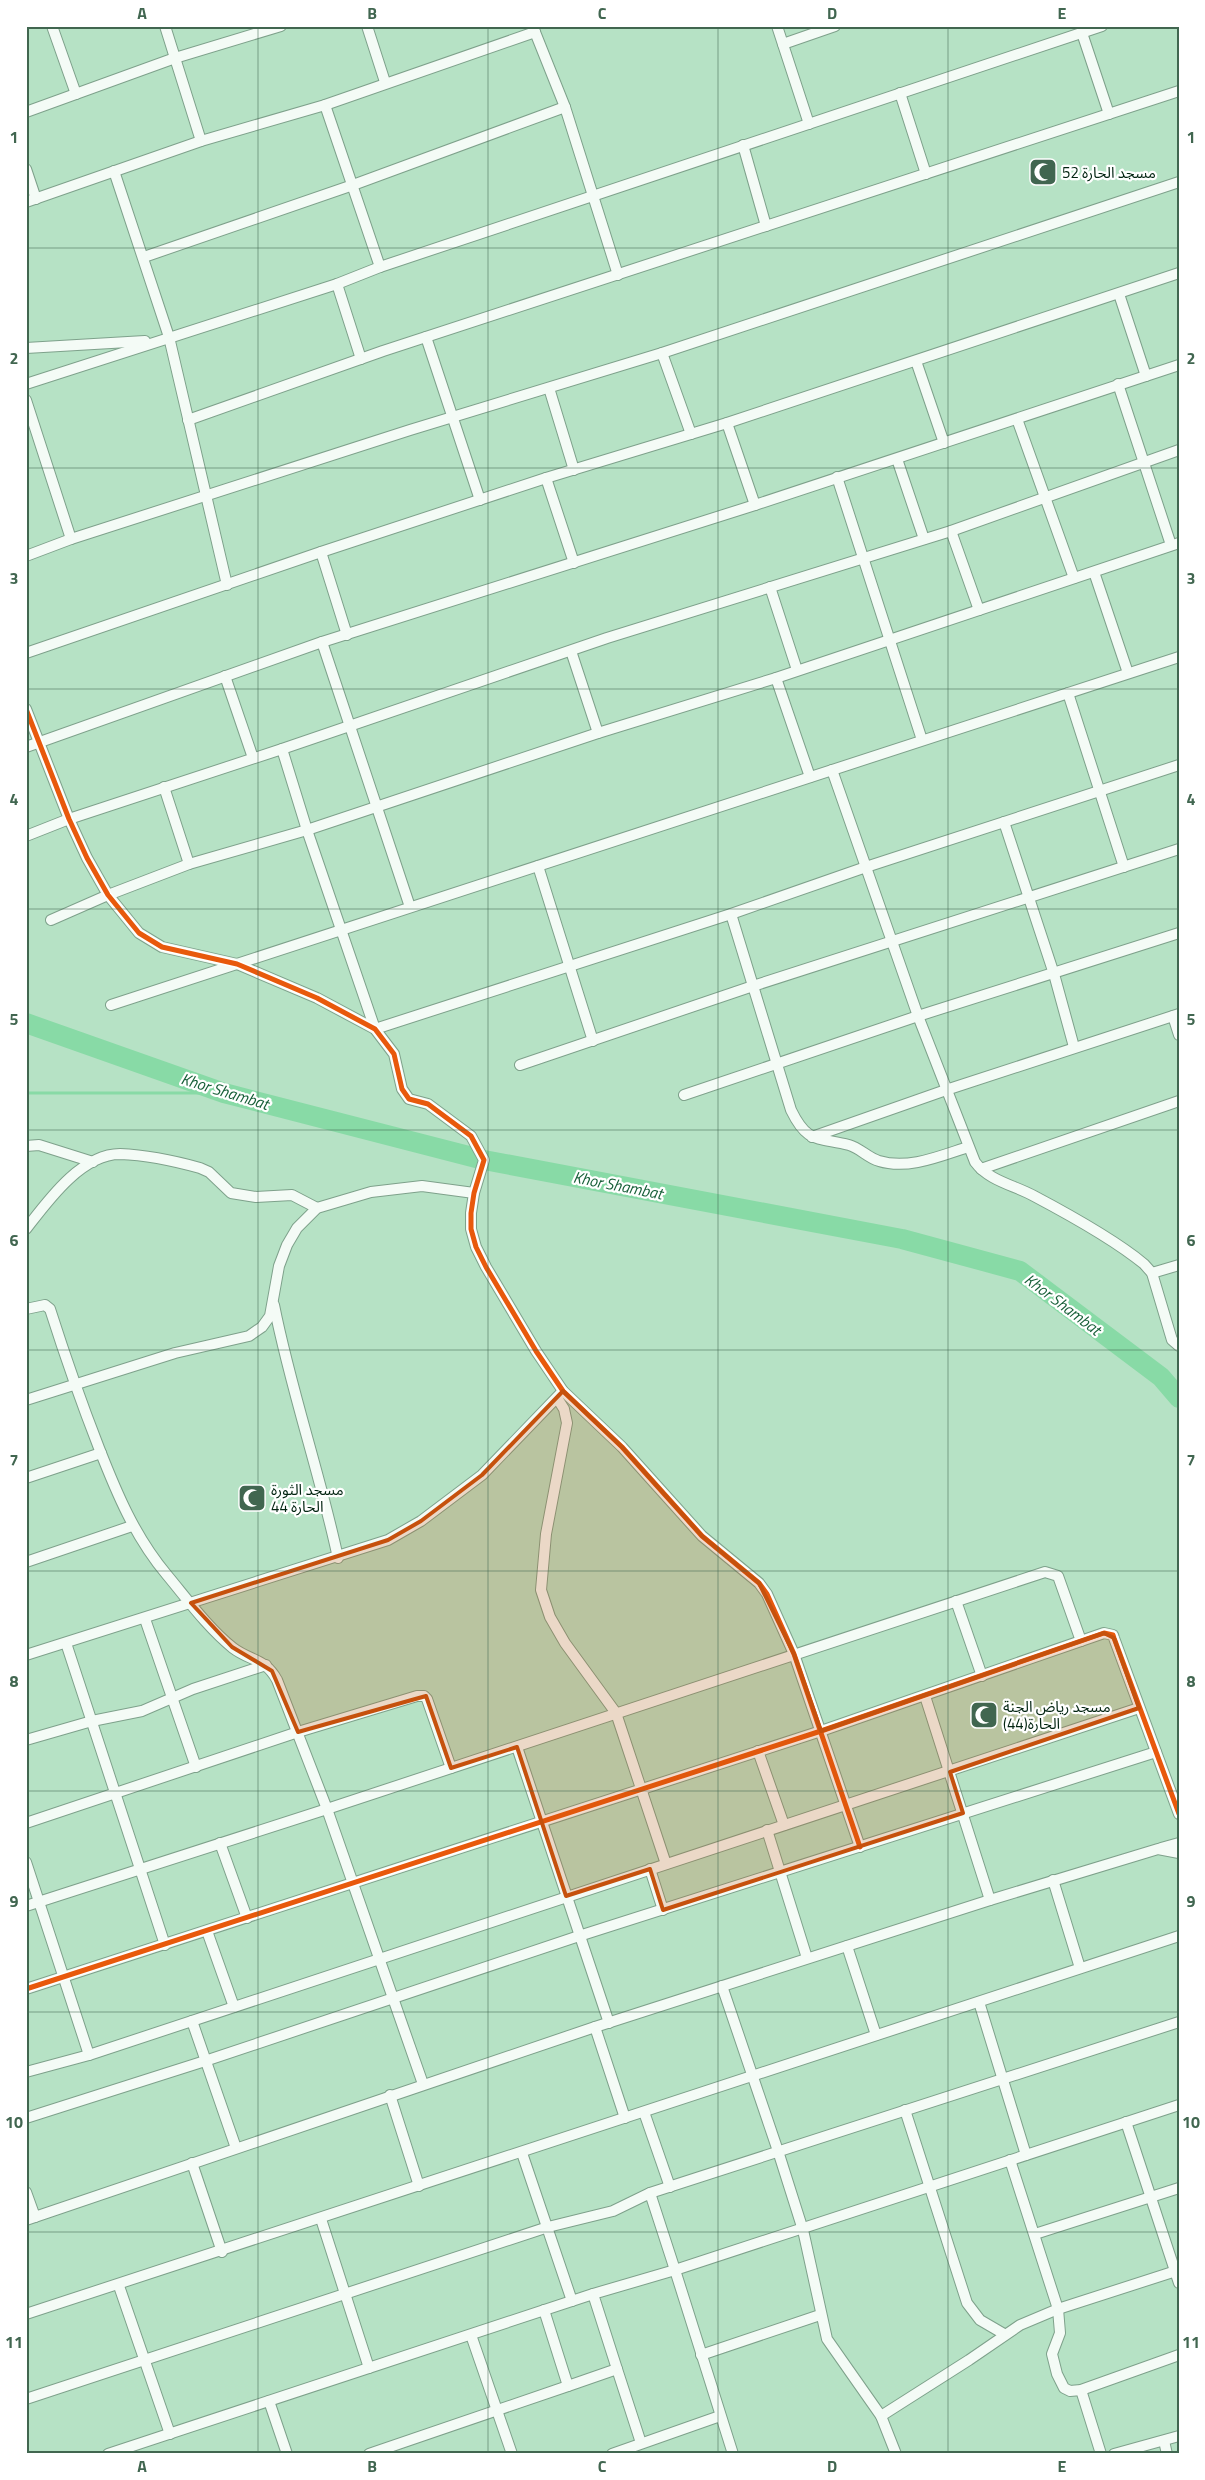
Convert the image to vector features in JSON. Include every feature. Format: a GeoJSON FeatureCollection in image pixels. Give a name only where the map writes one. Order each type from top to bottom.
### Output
{"type":"FeatureCollection","features":[{"type":"Feature","properties":{"kind":"street"},"geometry":{"type":"LineString","coordinates":[[52,26],[76,94]]}},
{"type":"Feature","properties":{"kind":"street"},"geometry":{"type":"LineString","coordinates":[[165,26],[201,141]]}},
{"type":"Feature","properties":{"kind":"street"},"geometry":{"type":"LineString","coordinates":[[26,112],[176,58],[281,26]]}},
{"type":"Feature","properties":{"kind":"street"},"geometry":{"type":"LineString","coordinates":[[367,26],[385,82]]}},
{"type":"Feature","properties":{"kind":"street"},"geometry":{"type":"LineString","coordinates":[[777,26],[809,124]]}},
{"type":"Feature","properties":{"kind":"street"},"geometry":{"type":"LineString","coordinates":[[783,44],[836,26]]}},
{"type":"Feature","properties":{"kind":"street"},"geometry":{"type":"LineString","coordinates":[[26,384],[336,284],[380,267],[1099,27]]}},
{"type":"Feature","properties":{"kind":"street"},"geometry":{"type":"LineString","coordinates":[[26,169],[31,200],[201,141],[325,105],[534,29],[565,107],[618,275]]}},
{"type":"Feature","properties":{"kind":"street"},"geometry":{"type":"LineString","coordinates":[[1082,32],[1109,114]]}},
{"type":"Feature","properties":{"kind":"street"},"geometry":{"type":"LineString","coordinates":[[188,420],[426,337],[1179,92]]}},
{"type":"Feature","properties":{"kind":"street"},"geometry":{"type":"LineString","coordinates":[[900,93],[926,174]]}},
{"type":"Feature","properties":{"kind":"street"},"geometry":{"type":"LineString","coordinates":[[325,105],[380,267]]}},
{"type":"Feature","properties":{"kind":"street"},"geometry":{"type":"LineString","coordinates":[[144,258],[353,185],[565,107]]}},
{"type":"Feature","properties":{"kind":"street"},"geometry":{"type":"LineString","coordinates":[[743,145],[766,226]]}},
{"type":"Feature","properties":{"kind":"street"},"geometry":{"type":"LineString","coordinates":[[114,171],[144,258],[164,339],[188,420],[227,585]]}},
{"type":"Feature","properties":{"kind":"street"},"geometry":{"type":"LineString","coordinates":[[26,556],[71,539],[662,353],[1179,182]]}},
{"type":"Feature","properties":{"kind":"street"},"geometry":{"type":"LineString","coordinates":[[26,653],[321,552],[546,478],[727,423],[1179,273]]}},
{"type":"Feature","properties":{"kind":"street"},"geometry":{"type":"LineString","coordinates":[[336,284],[362,359]]}},
{"type":"Feature","properties":{"kind":"street"},"geometry":{"type":"LineString","coordinates":[[1119,294],[1146,376]]}},
{"type":"Feature","properties":{"kind":"street"},"geometry":{"type":"LineString","coordinates":[[426,337],[480,500]]}},
{"type":"Feature","properties":{"kind":"street"},"geometry":{"type":"LineString","coordinates":[[26,348],[164,339]]}},
{"type":"Feature","properties":{"kind":"street"},"geometry":{"type":"LineString","coordinates":[[662,353],[691,434]]}},
{"type":"Feature","properties":{"kind":"street"},"geometry":{"type":"LineString","coordinates":[[916,361],[944,443]]}},
{"type":"Feature","properties":{"kind":"street"},"geometry":{"type":"LineString","coordinates":[[26,747],[322,642],[755,505],[1179,365]]}},
{"type":"Feature","properties":{"kind":"street"},"geometry":{"type":"LineString","coordinates":[[51,920],[108,895],[190,864],[307,830],[598,733],[776,678],[1175,544],[1143,462],[1118,384]]}},
{"type":"Feature","properties":{"kind":"street"},"geometry":{"type":"LineString","coordinates":[[548,388],[574,470]]}},
{"type":"Feature","properties":{"kind":"street"},"geometry":{"type":"LineString","coordinates":[[26,400],[71,539]]}},
{"type":"Feature","properties":{"kind":"street"},"geometry":{"type":"LineString","coordinates":[[1017,419],[1074,578]]}},
{"type":"Feature","properties":{"kind":"street"},"geometry":{"type":"LineString","coordinates":[[727,423],[755,505]]}},
{"type":"Feature","properties":{"kind":"street"},"geometry":{"type":"LineString","coordinates":[[26,836],[69,819],[571,651],[951,531],[1179,450]]}},
{"type":"Feature","properties":{"kind":"street"},"geometry":{"type":"LineString","coordinates":[[897,459],[924,539]]}},
{"type":"Feature","properties":{"kind":"street"},"geometry":{"type":"LineString","coordinates":[[837,477],[922,740]]}},
{"type":"Feature","properties":{"kind":"street"},"geometry":{"type":"LineString","coordinates":[[546,478],[574,562]]}},
{"type":"Feature","properties":{"kind":"street"},"geometry":{"type":"LineString","coordinates":[[951,531],[980,610]]}},
{"type":"Feature","properties":{"kind":"street"},"geometry":{"type":"LineString","coordinates":[[321,552],[347,635]]}},
{"type":"Feature","properties":{"kind":"street"},"geometry":{"type":"LineString","coordinates":[[1094,572],[1128,673]]}},
{"type":"Feature","properties":{"kind":"street"},"geometry":{"type":"LineString","coordinates":[[770,587],[797,670]]}},
{"type":"Feature","properties":{"kind":"street"},"geometry":{"type":"LineString","coordinates":[[322,642],[410,907]]}},
{"type":"Feature","properties":{"kind":"street"},"geometry":{"type":"LineString","coordinates":[[571,651],[598,733]]}},
{"type":"Feature","properties":{"kind":"street"},"geometry":{"type":"LineString","coordinates":[[111,1005],[1179,657]]}},
{"type":"Feature","properties":{"kind":"street"},"geometry":{"type":"LineString","coordinates":[[225,676],[253,758]]}},
{"type":"Feature","properties":{"kind":"street"},"geometry":{"type":"LineString","coordinates":[[776,678],[810,777]]}},
{"type":"Feature","properties":{"kind":"street"},"geometry":{"type":"LineString","coordinates":[[1068,693],[1124,867]]}},
{"type":"Feature","properties":{"kind":"street"},"geometry":{"type":"LineString","coordinates":[[26,708],[69,819],[87,858],[108,895],[139,933],[162,947],[237,964],[316,998],[375,1028],[731,914],[866,867],[1179,765]]}},
{"type":"Feature","properties":{"kind":"street"},"geometry":{"type":"LineString","coordinates":[[282,749],[307,830],[375,1028],[394,1054],[402,1089],[409,1099],[428,1104],[471,1136],[484,1160],[474,1193],[471,1213],[471,1229],[476,1247],[505,1302],[560,1394],[566,1414],[567,1423],[546,1534],[541,1590],[550,1617],[565,1643],[616,1713],[666,1864]]}},
{"type":"Feature","properties":{"kind":"street"},"geometry":{"type":"LineString","coordinates":[[832,770],[918,1016],[968,1146],[981,1169],[1069,1216],[1136,1258],[1152,1273],[1168,1332],[1172,1340],[1179,1346]]}},
{"type":"Feature","properties":{"kind":"street"},"geometry":{"type":"LineString","coordinates":[[164,787],[190,864]]}},
{"type":"Feature","properties":{"kind":"street"},"geometry":{"type":"LineString","coordinates":[[1004,822],[1054,974],[1074,1047]]}},
{"type":"Feature","properties":{"kind":"street"},"geometry":{"type":"LineString","coordinates":[[520,1065],[753,986],[1179,849]]}},
{"type":"Feature","properties":{"kind":"street"},"geometry":{"type":"LineString","coordinates":[[538,866],[593,1041]]}},
{"type":"Feature","properties":{"kind":"street"},"geometry":{"type":"LineString","coordinates":[[731,914],[791,1110],[799,1126],[812,1137],[858,1148],[876,1160],[891,1164],[916,1162],[968,1146]]}},
{"type":"Feature","properties":{"kind":"street"},"geometry":{"type":"LineString","coordinates":[[684,1095],[918,1016],[1179,933]]}},
{"type":"Feature","properties":{"kind":"street"},"geometry":{"type":"LineString","coordinates":[[812,1137],[1074,1047],[1176,1015],[1179,1035]]}},
{"type":"Feature","properties":{"kind":"street"},"geometry":{"type":"LineString","coordinates":[[981,1169],[1179,1101]]}},
{"type":"Feature","properties":{"kind":"street"},"geometry":{"type":"LineString","coordinates":[[26,1146],[38,1145],[93,1162]]}},
{"type":"Feature","properties":{"kind":"street"},"geometry":{"type":"LineString","coordinates":[[26,1229],[66,1181],[93,1162],[118,1154],[186,1164],[208,1172],[231,1193],[256,1197],[292,1195],[317,1208]]}},
{"type":"Feature","properties":{"kind":"street"},"geometry":{"type":"LineString","coordinates":[[26,1400],[175,1353],[249,1336],[262,1327],[270,1316],[274,1304],[280,1266],[287,1245],[298,1228],[317,1208],[371,1192],[422,1186],[474,1193]]}},
{"type":"Feature","properties":{"kind":"street"},"geometry":{"type":"LineString","coordinates":[[1152,1273],[1179,1265]]}},
{"type":"Feature","properties":{"kind":"street"},"geometry":{"type":"LineString","coordinates":[[274,1304],[294,1394],[323,1488],[338,1558]]}},
{"type":"Feature","properties":{"kind":"street"},"geometry":{"type":"LineString","coordinates":[[26,1309],[45,1305],[50,1309],[75,1384],[114,1488],[132,1526],[166,1573],[232,1647],[266,1665],[277,1680],[327,1809],[423,2084]]}},
{"type":"Feature","properties":{"kind":"street"},"geometry":{"type":"LineString","coordinates":[[26,1655],[338,1558],[388,1540],[450,1500],[482,1475],[560,1394]]}},
{"type":"Feature","properties":{"kind":"street"},"geometry":{"type":"LineString","coordinates":[[560,1394],[622,1447],[702,1536],[759,1583],[767,1594],[794,1654],[860,1846]]}},
{"type":"Feature","properties":{"kind":"street"},"geometry":{"type":"LineString","coordinates":[[26,1478],[101,1453]]}},
{"type":"Feature","properties":{"kind":"street"},"geometry":{"type":"LineString","coordinates":[[26,1562],[132,1526]]}},
{"type":"Feature","properties":{"kind":"street"},"geometry":{"type":"LineString","coordinates":[[26,1906],[517,1747],[1045,1572],[1058,1576],[1082,1641]]}},
{"type":"Feature","properties":{"kind":"street"},"geometry":{"type":"LineString","coordinates":[[956,1601],[982,1676]]}},
{"type":"Feature","properties":{"kind":"street"},"geometry":{"type":"LineString","coordinates":[[145,1619],[196,1767]]}},
{"type":"Feature","properties":{"kind":"street"},"geometry":{"type":"LineString","coordinates":[[26,1989],[821,1731],[1104,1633],[1113,1635],[1179,1814]]}},
{"type":"Feature","properties":{"kind":"street"},"geometry":{"type":"LineString","coordinates":[[66,1643],[165,1945]]}},
{"type":"Feature","properties":{"kind":"street"},"geometry":{"type":"LineString","coordinates":[[26,1740],[92,1721],[142,1711],[171,1698],[266,1665]]}},
{"type":"Feature","properties":{"kind":"street"},"geometry":{"type":"LineString","coordinates":[[26,1823],[298,1732],[417,1696],[424,1696],[451,1768]]}},
{"type":"Feature","properties":{"kind":"street"},"geometry":{"type":"LineString","coordinates":[[925,1696],[990,1900]]}},
{"type":"Feature","properties":{"kind":"street"},"geometry":{"type":"LineString","coordinates":[[26,2072],[89,2055],[1140,1708]]}},
{"type":"Feature","properties":{"kind":"street"},"geometry":{"type":"LineString","coordinates":[[517,1747],[609,2023]]}},
{"type":"Feature","properties":{"kind":"street"},"geometry":{"type":"LineString","coordinates":[[758,1751],[784,1825]]}},
{"type":"Feature","properties":{"kind":"street"},"geometry":{"type":"LineString","coordinates":[[26,2118],[205,2061],[579,1936],[1156,1752]]}},
{"type":"Feature","properties":{"kind":"street"},"geometry":{"type":"LineString","coordinates":[[767,1830],[807,1958]]}},
{"type":"Feature","properties":{"kind":"street"},"geometry":{"type":"LineString","coordinates":[[220,1843],[247,1918]]}},
{"type":"Feature","properties":{"kind":"street"},"geometry":{"type":"LineString","coordinates":[[26,2192],[31,2219],[390,2095],[595,2027],[1053,1880],[1179,1843]]}},
{"type":"Feature","properties":{"kind":"street"},"geometry":{"type":"LineString","coordinates":[[1158,1849],[1179,1853]]}},
{"type":"Feature","properties":{"kind":"street"},"geometry":{"type":"LineString","coordinates":[[26,1862],[89,2055]]}},
{"type":"Feature","properties":{"kind":"street"},"geometry":{"type":"LineString","coordinates":[[650,1869],[663,1910]]}},
{"type":"Feature","properties":{"kind":"street"},"geometry":{"type":"LineString","coordinates":[[1053,1880],[1080,1968]]}},
{"type":"Feature","properties":{"kind":"street"},"geometry":{"type":"LineString","coordinates":[[207,1931],[234,2007]]}},
{"type":"Feature","properties":{"kind":"street"},"geometry":{"type":"LineString","coordinates":[[26,2314],[119,2286],[1179,1936]]}},
{"type":"Feature","properties":{"kind":"street"},"geometry":{"type":"LineString","coordinates":[[847,1946],[876,2036]]}},
{"type":"Feature","properties":{"kind":"street"},"geometry":{"type":"LineString","coordinates":[[722,1986],[803,2230],[820,2315],[827,2338],[881,2416],[896,2454]]}},
{"type":"Feature","properties":{"kind":"street"},"geometry":{"type":"LineString","coordinates":[[979,2002],[1001,2079],[1026,2155]]}},
{"type":"Feature","properties":{"kind":"street"},"geometry":{"type":"LineString","coordinates":[[192,2021],[236,2148]]}},
{"type":"Feature","properties":{"kind":"street"},"geometry":{"type":"LineString","coordinates":[[26,2399],[548,2227],[613,2211],[650,2193],[1179,2022]]}},
{"type":"Feature","properties":{"kind":"street"},"geometry":{"type":"LineString","coordinates":[[595,2027],[625,2118]]}},
{"type":"Feature","properties":{"kind":"street"},"geometry":{"type":"LineString","coordinates":[[390,2095],[419,2186]]}},
{"type":"Feature","properties":{"kind":"street"},"geometry":{"type":"LineString","coordinates":[[108,2454],[593,2294],[803,2230],[1179,2105]]}},
{"type":"Feature","properties":{"kind":"street"},"geometry":{"type":"LineString","coordinates":[[904,2110],[967,2303],[980,2320],[1004,2334]]}},
{"type":"Feature","properties":{"kind":"street"},"geometry":{"type":"LineString","coordinates":[[644,2112],[670,2187]]}},
{"type":"Feature","properties":{"kind":"street"},"geometry":{"type":"LineString","coordinates":[[1126,2122],[1176,2270],[1179,2284]]}},
{"type":"Feature","properties":{"kind":"street"},"geometry":{"type":"LineString","coordinates":[[522,2152],[572,2301]]}},
{"type":"Feature","properties":{"kind":"street"},"geometry":{"type":"LineString","coordinates":[[1010,2160],[1058,2309],[1060,2333],[1052,2354],[1056,2374],[1064,2388],[1070,2391],[1081,2390],[1179,2355]]}},
{"type":"Feature","properties":{"kind":"street"},"geometry":{"type":"LineString","coordinates":[[192,2163],[222,2252]]}},
{"type":"Feature","properties":{"kind":"street"},"geometry":{"type":"LineString","coordinates":[[1034,2234],[1179,2188]]}},
{"type":"Feature","properties":{"kind":"street"},"geometry":{"type":"LineString","coordinates":[[650,2193],[733,2454]]}},
{"type":"Feature","properties":{"kind":"street"},"geometry":{"type":"LineString","coordinates":[[321,2219],[369,2368]]}},
{"type":"Feature","properties":{"kind":"street"},"geometry":{"type":"LineString","coordinates":[[881,2416],[969,2360],[1004,2334],[1036,2318],[1176,2270]]}},
{"type":"Feature","properties":{"kind":"street"},"geometry":{"type":"LineString","coordinates":[[119,2286],[170,2434]]}},
{"type":"Feature","properties":{"kind":"street"},"geometry":{"type":"LineString","coordinates":[[593,2294],[641,2444]]}},
{"type":"Feature","properties":{"kind":"street"},"geometry":{"type":"LineString","coordinates":[[544,2310],[568,2386]]}},
{"type":"Feature","properties":{"kind":"street"},"geometry":{"type":"LineString","coordinates":[[701,2355],[820,2315]]}},
{"type":"Feature","properties":{"kind":"street"},"geometry":{"type":"LineString","coordinates":[[471,2335],[512,2454]]}},
{"type":"Feature","properties":{"kind":"street"},"geometry":{"type":"LineString","coordinates":[[368,2454],[397,2449],[497,2411],[617,2369]]}},
{"type":"Feature","properties":{"kind":"street"},"geometry":{"type":"LineString","coordinates":[[1081,2390],[1101,2454]]}},
{"type":"Feature","properties":{"kind":"street"},"geometry":{"type":"LineString","coordinates":[[269,2401],[287,2454]]}},
{"type":"Feature","properties":{"kind":"street"},"geometry":{"type":"LineString","coordinates":[[612,2454],[720,2416]]}},
{"type":"Feature","properties":{"kind":"street"},"geometry":{"type":"LineString","coordinates":[[1114,2454],[1179,2436]]}},
{"type":"Feature","properties":{"kind":"street"},"geometry":{"type":"LineString","coordinates":[[1164,2440],[1167,2454]]}},
{"type":"Feature","properties":{"kind":"highlighted area"},"geometry":{"type":"Polygon","coordinates":[[[563,1391],[622,1447],[702,1536],[759,1583],[794,1654],[821,1731],[1104,1633],[1114,1638],[1139,1708],[950,1772],[963,1813],[663,1910],[650,1869],[566,1896],[517,1747],[451,1768],[426,1696],[298,1732],[272,1671],[232,1647],[191,1603],[388,1540],[421,1521],[482,1475],[563,1391]]]}},
{"type":"Feature","properties":{"kind":"waterway","name":"Khor Shambat"},"geometry":{"type":"LineString","coordinates":[[26,1023],[224,1093],[484,1160],[902,1239],[1020,1271],[1161,1377],[1179,1398]]}},
{"type":"Feature","properties":{"kind":"waterway"},"geometry":{"type":"LineString","coordinates":[[26,1093],[224,1093]]}},
{"type":"Feature","properties":{"kind":"cycle path"},"geometry":{"type":"LineString","coordinates":[[26,709],[69,819],[87,858],[108,895],[139,933],[162,947],[237,964],[317,998],[375,1029],[394,1054],[402,1089],[409,1099],[428,1104],[471,1136],[484,1160],[474,1193],[471,1229],[476,1247],[486,1267],[536,1351],[563,1391],[622,1447],[702,1536],[759,1583],[767,1594],[794,1654],[860,1847]]}},
{"type":"Feature","properties":{"kind":"cycle path"},"geometry":{"type":"LineString","coordinates":[[26,1989],[821,1731],[1104,1633],[1113,1635],[1179,1814]]}},
{"type":"Feature","properties":{"kind":"place","name":"مسجد الحارة 52"},"geometry":{"type":"Point","coordinates":[1043,172]}},
{"type":"Feature","properties":{"kind":"place","name":"مسجد الثورة الحارة 44"},"geometry":{"type":"Point","coordinates":[252,1498]}},
{"type":"Feature","properties":{"kind":"place","name":"مسجد رياض الجنة الحارة(44)"},"geometry":{"type":"Point","coordinates":[984,1715]}}]}
